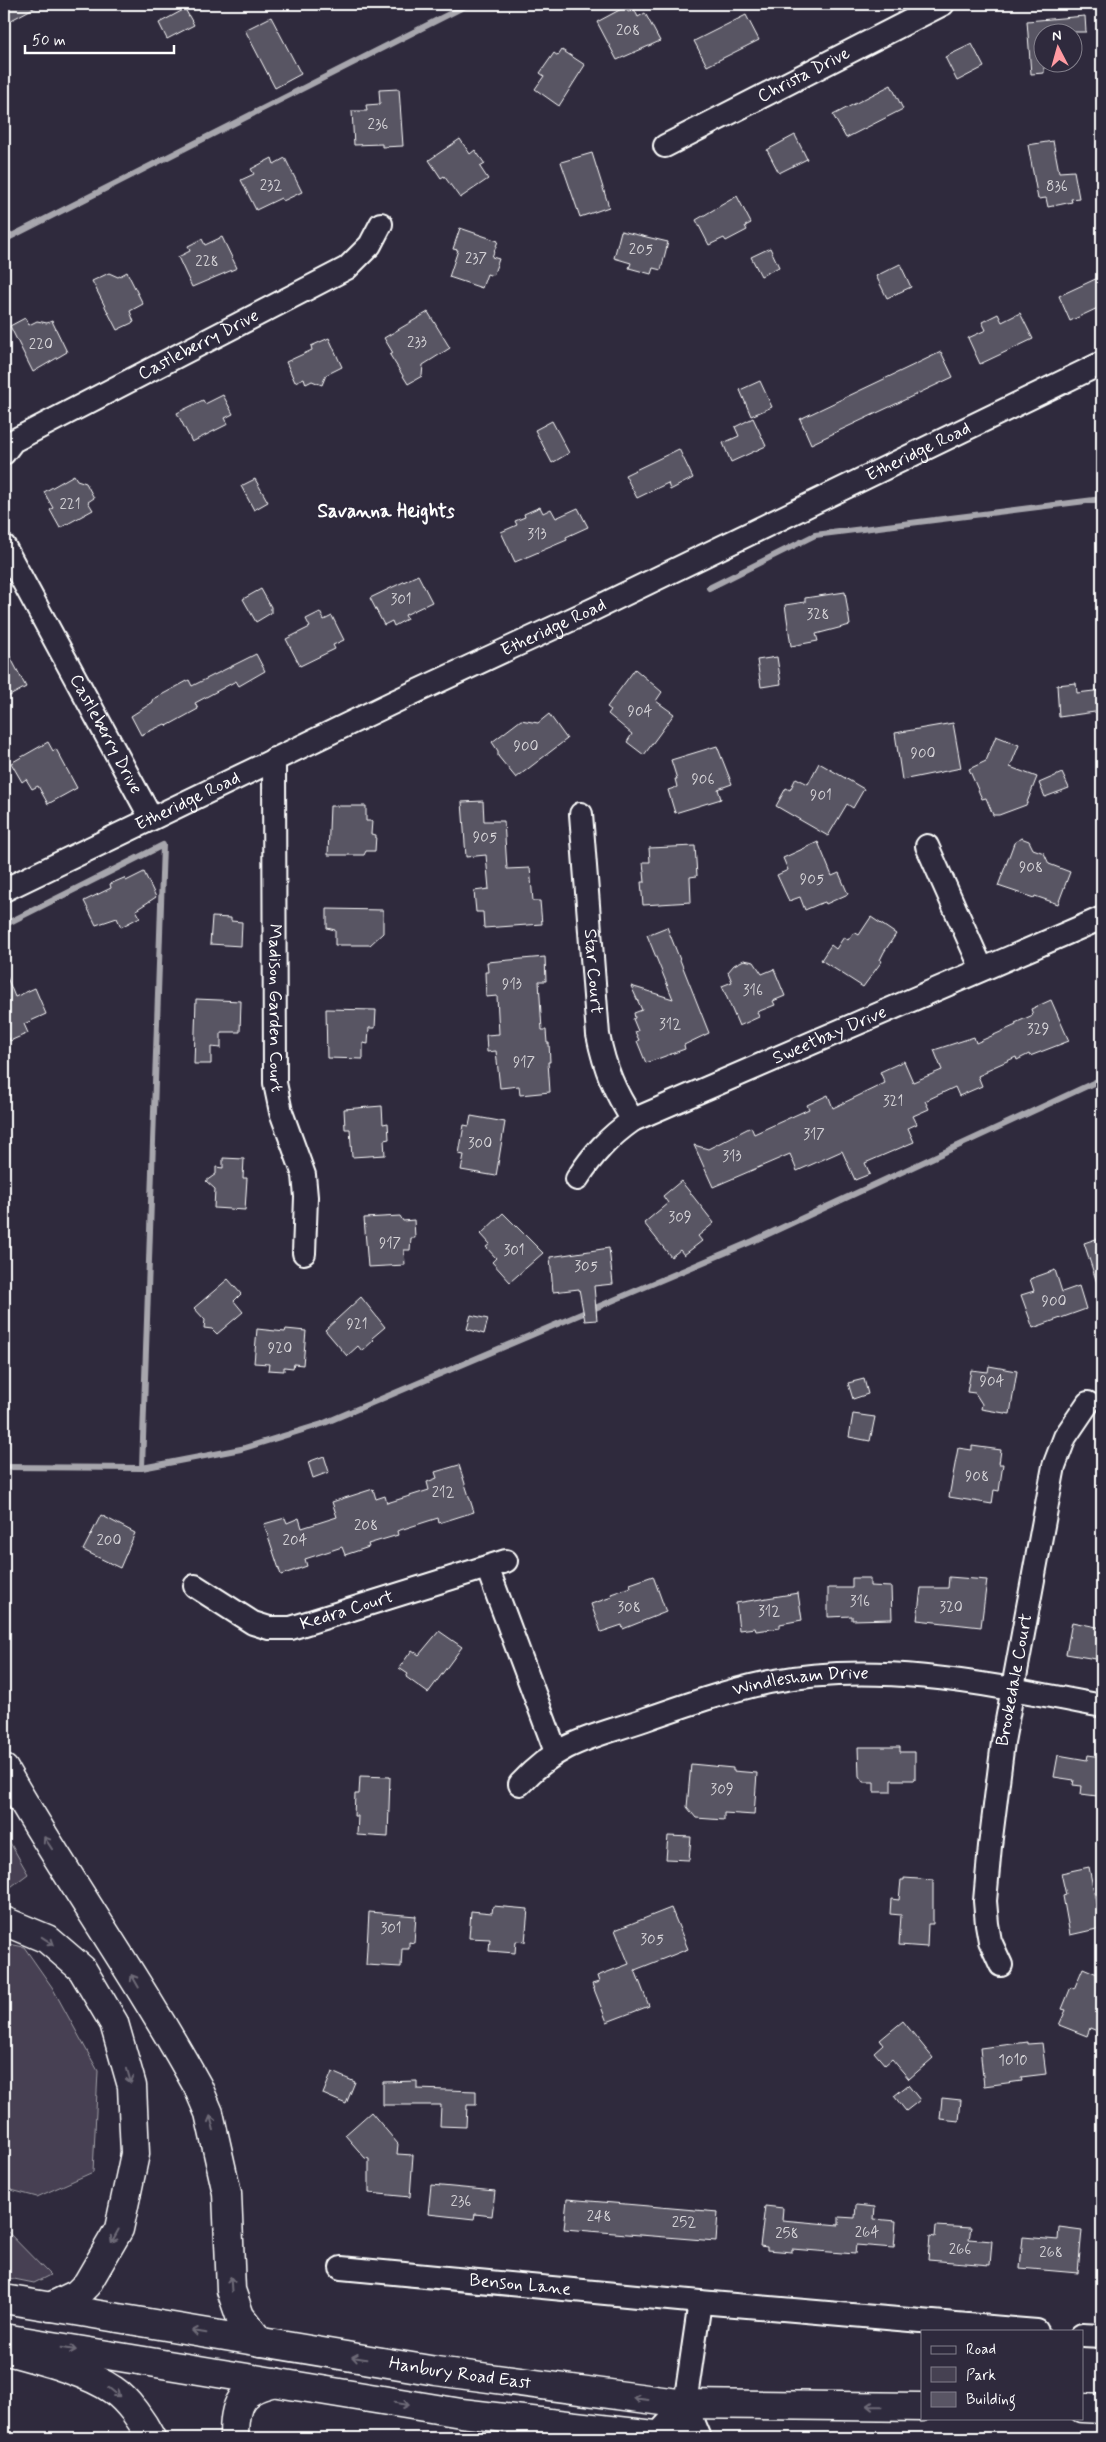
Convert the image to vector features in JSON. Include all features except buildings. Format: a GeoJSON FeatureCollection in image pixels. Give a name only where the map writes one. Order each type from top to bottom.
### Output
{"type":"FeatureCollection","features":[{"type":"Feature","properties":{"kind":"main road"},"geometry":{"type":"LineString","coordinates":[[4,1769],[31,1816],[114,1944],[198,2087],[209,2112],[227,2193],[231,2290],[240,2316],[260,2342]]}},
{"type":"Feature","properties":{"kind":"main road"},"geometry":{"type":"LineString","coordinates":[[4,1921],[47,1939],[82,1968],[114,2023],[132,2086],[136,2154],[120,2229],[88,2284],[77,2294],[50,2307]]}},
{"type":"Feature","properties":{"kind":"main road","name":"Hanbury Road East"},"geometry":{"type":"LineString","coordinates":[[4,2299],[483,2378],[685,2404],[921,2407]]}},
{"type":"Feature","properties":{"kind":"main road","name":"Hanbury Road East"},"geometry":{"type":"LineString","coordinates":[[4,2338],[461,2413],[668,2438]]}},
{"type":"Feature","properties":{"kind":"main road"},"geometry":{"type":"LineString","coordinates":[[4,2350],[70,2370],[114,2390],[143,2424],[151,2438]]}},
{"type":"Feature","properties":{"kind":"main road"},"geometry":{"type":"LineString","coordinates":[[234,2438],[234,2423],[241,2400],[256,2387],[275,2382]]}},
{"type":"Feature","properties":{"kind":"main road"},"geometry":{"type":"LineString","coordinates":[[1084,2408],[1102,2409]]}},
{"type":"Feature","properties":{"kind":"street","name":"Christa Drive"},"geometry":{"type":"LineString","coordinates":[[665,146],[943,4]]}},
{"type":"Feature","properties":{"kind":"street","name":"Castleberry Drive"},"geometry":{"type":"LineString","coordinates":[[4,453],[13,441],[347,268],[370,245],[381,224]]}},
{"type":"Feature","properties":{"kind":"street","name":"Etheridge Road"},"geometry":{"type":"LineString","coordinates":[[4,890],[274,759],[594,609],[1102,363]]}},
{"type":"Feature","properties":{"kind":"street","name":"Castleberry Drive"},"geometry":{"type":"LineString","coordinates":[[4,546],[151,818]]}},
{"type":"Feature","properties":{"kind":"street","name":"Madison Garden Court"},"geometry":{"type":"LineString","coordinates":[[274,759],[275,1083],[281,1112],[304,1175],[306,1197],[304,1253]]}},
{"type":"Feature","properties":{"kind":"street","name":"Star Court"},"geometry":{"type":"LineString","coordinates":[[581,814],[598,1035],[604,1065],[616,1094],[633,1120]]}},
{"type":"Feature","properties":{"kind":"street"},"geometry":{"type":"LineString","coordinates":[[927,846],[982,969]]}},
{"type":"Feature","properties":{"kind":"street","name":"Sweetbay Drive"},"geometry":{"type":"LineString","coordinates":[[577,1179],[592,1155],[611,1136],[633,1120],[1102,918]]}},
{"type":"Feature","properties":{"kind":"street","name":"Brookedale Court"},"geometry":{"type":"LineString","coordinates":[[1000,1965],[990,1941],[985,1900],[1003,1742],[1054,1466],[1065,1437],[1088,1403]]}},
{"type":"Feature","properties":{"kind":"street","name":"Kedra Court"},"geometry":{"type":"LineString","coordinates":[[195,1586],[253,1623],[269,1628],[291,1628],[497,1564],[556,1752]]}},
{"type":"Feature","properties":{"kind":"street","name":"Windlesham Drive"},"geometry":{"type":"LineString","coordinates":[[520,1784],[538,1764],[579,1740],[710,1697],[771,1682],[815,1677],[920,1675],[1014,1689],[1102,1706]]}},
{"type":"Feature","properties":{"kind":"street","name":"Benson Lane"},"geometry":{"type":"LineString","coordinates":[[341,2268],[1025,2330]]}},
{"type":"Feature","properties":{"kind":"street"},"geometry":{"type":"LineString","coordinates":[[668,2438],[685,2404],[700,2302]]}},
{"type":"Feature","properties":{"kind":"street"},"geometry":{"type":"LineString","coordinates":[[1084,2335],[1102,2336]]}},
{"type":"Feature","properties":{"kind":"street"},"geometry":{"type":"LineString","coordinates":[[685,2404],[699,2438]]}},
{"type":"Feature","properties":{"kind":"green space"},"geometry":{"type":"Polygon","coordinates":[[[4,1832],[28,1874],[4,1892],[4,1832]]]}},
{"type":"Feature","properties":{"kind":"green space"},"geometry":{"type":"Polygon","coordinates":[[[4,1943],[24,1947],[52,1987],[98,2071],[93,2172],[37,2197],[4,2188],[4,1943]]]}},
{"type":"Feature","properties":{"kind":"green space"},"geometry":{"type":"Polygon","coordinates":[[[4,2228],[50,2275],[34,2283],[4,2277],[4,2228]]]}},
{"type":"Feature","properties":{"kind":"waterway"},"geometry":{"type":"LineString","coordinates":[[4,240],[469,4]]}},
{"type":"Feature","properties":{"kind":"waterway"},"geometry":{"type":"LineString","coordinates":[[709,588],[815,535],[1102,499]]}},
{"type":"Feature","properties":{"kind":"waterway"},"geometry":{"type":"LineString","coordinates":[[4,925],[163,845],[142,1468]]}},
{"type":"Feature","properties":{"kind":"waterway"},"geometry":{"type":"LineString","coordinates":[[4,1467],[142,1468],[241,1449],[322,1424],[753,1241],[1102,1079]]}},
{"type":"Feature","properties":{"kind":"district","name":"Savanna Heights"},"geometry":{"type":"Point","coordinates":[386,511]}}]}
